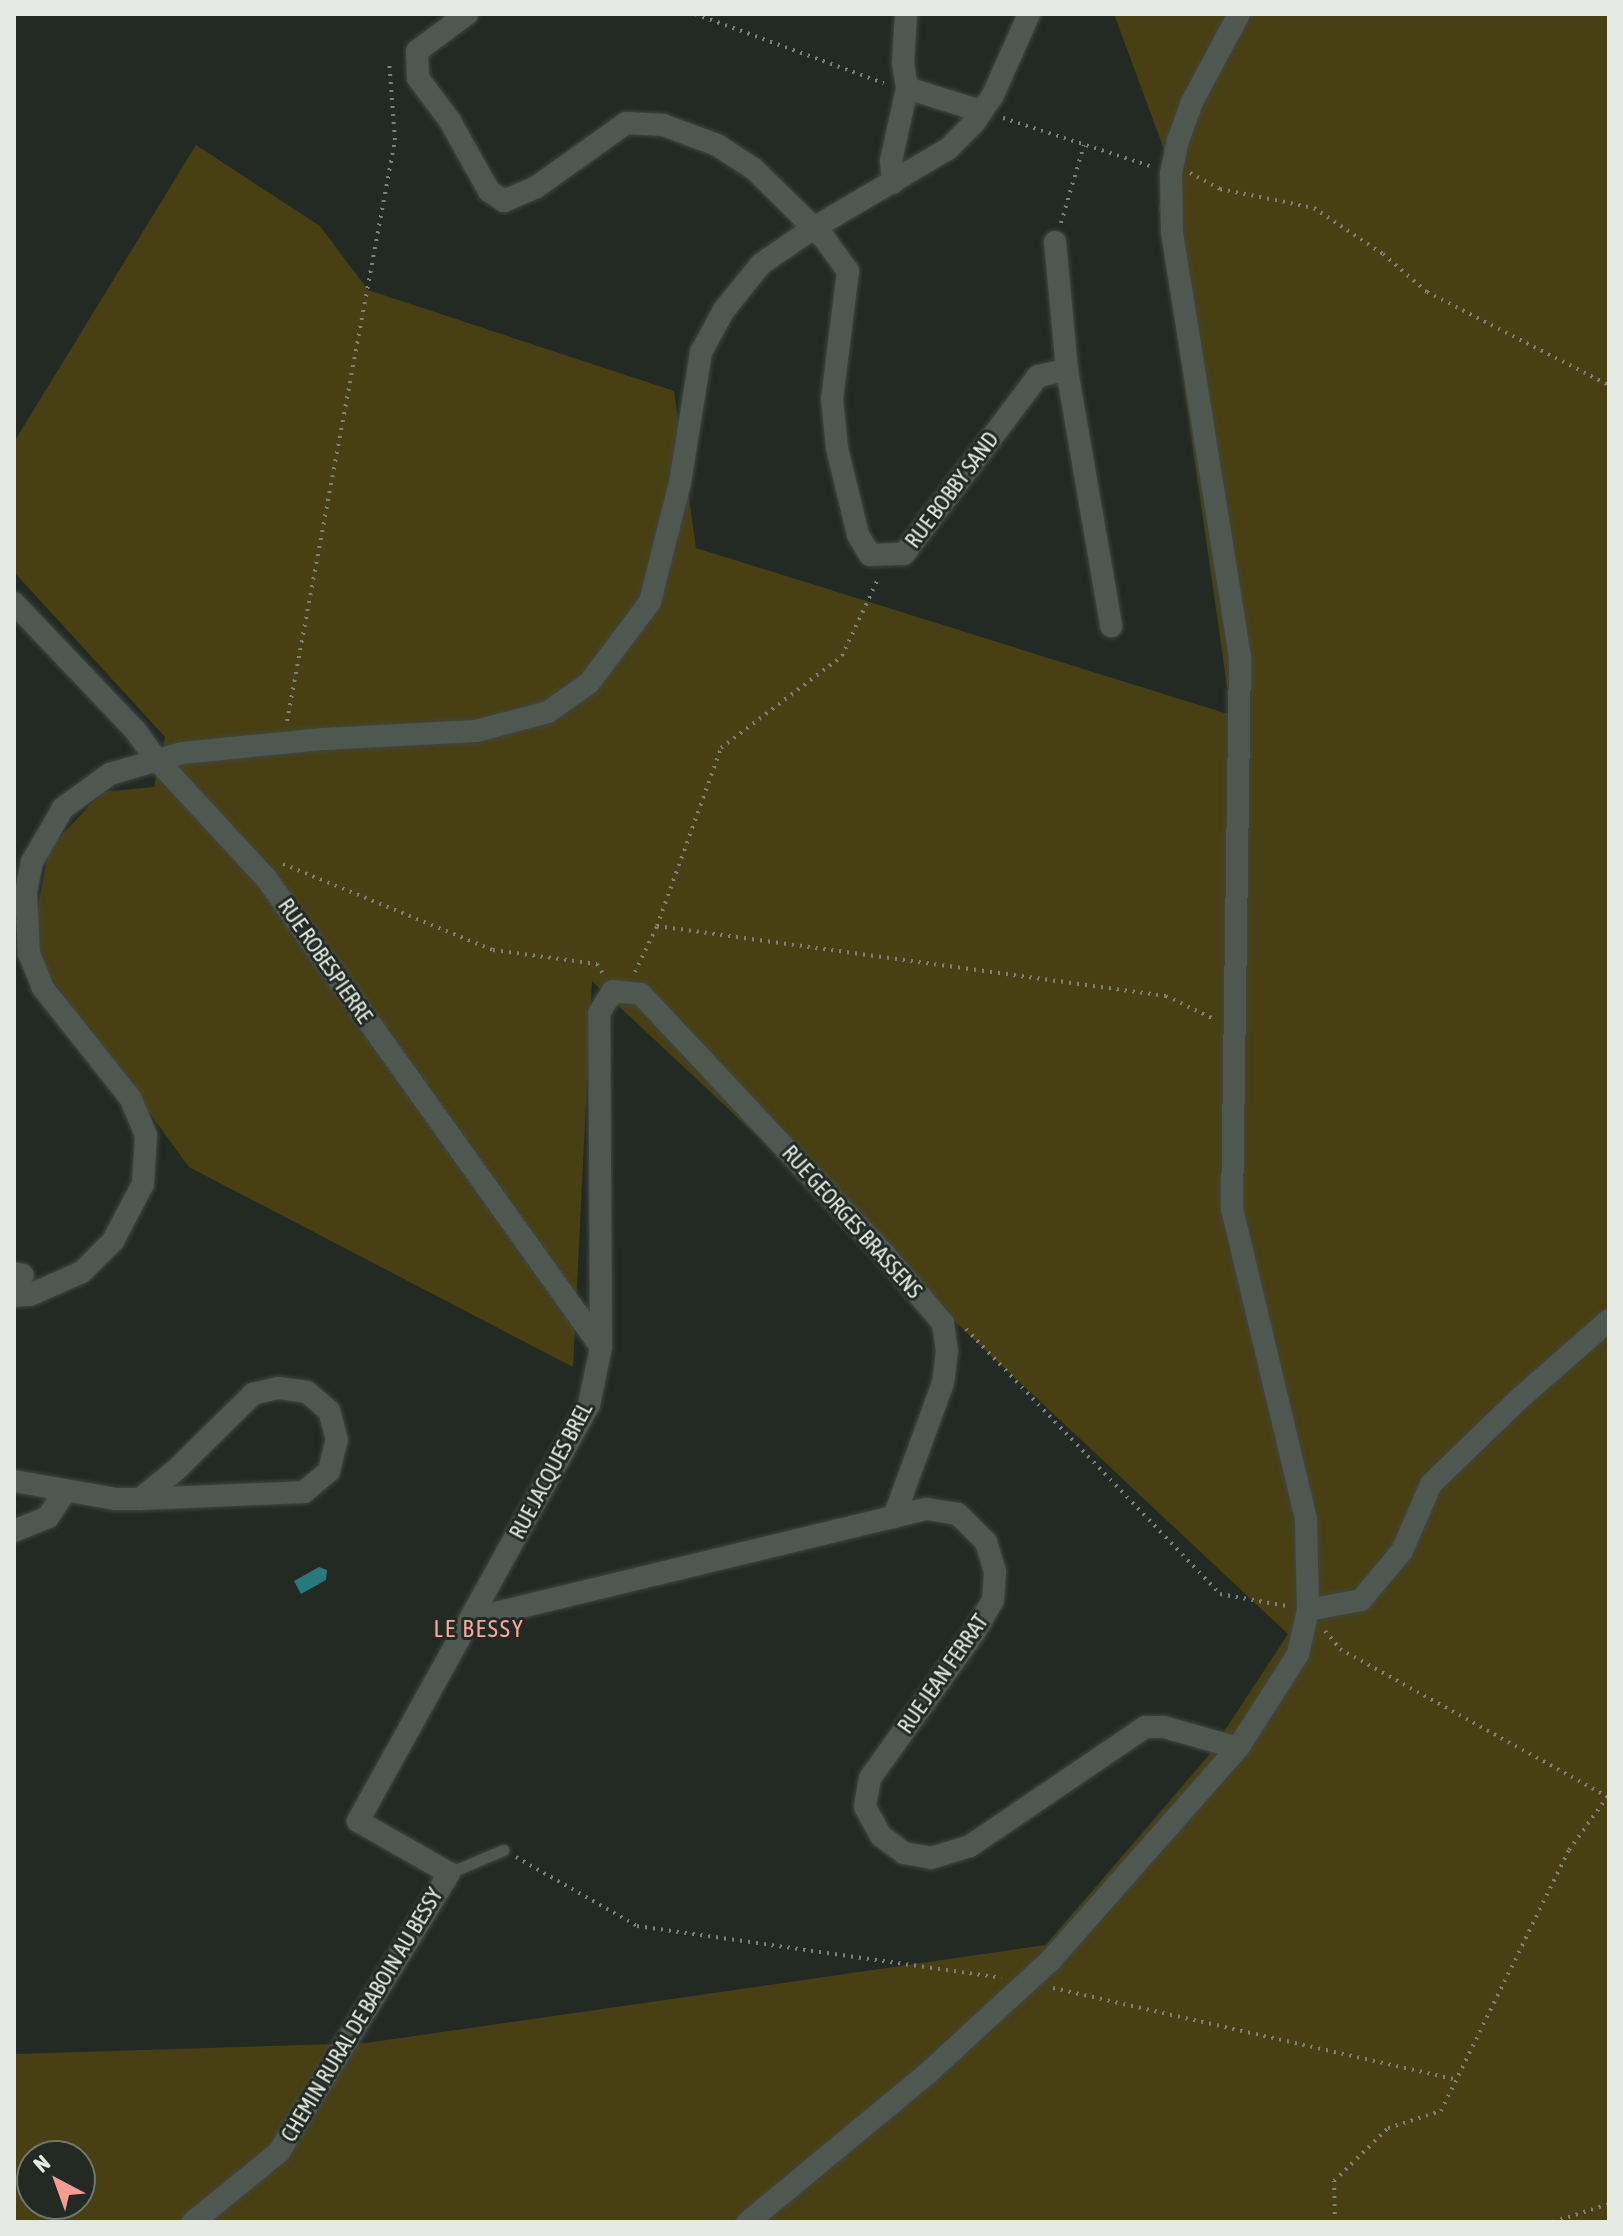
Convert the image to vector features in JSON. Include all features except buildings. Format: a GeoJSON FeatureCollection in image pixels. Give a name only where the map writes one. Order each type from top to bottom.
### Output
{"type":"FeatureCollection","features":[{"type":"Feature","properties":{"kind":"street"},"geometry":{"type":"LineString","coordinates":[[467,14],[417,51],[418,78],[450,121],[489,191],[504,201],[535,188],[626,123],[663,125],[717,145],[754,169],[812,229]]}},
{"type":"Feature","properties":{"kind":"street"},"geometry":{"type":"LineString","coordinates":[[893,183],[891,161],[907,88],[903,63],[906,14]]}},
{"type":"Feature","properties":{"kind":"street"},"geometry":{"type":"LineString","coordinates":[[14,1296],[30,1295],[82,1272],[113,1241],[143,1184],[146,1135],[118,1080],[66,1021],[43,988],[29,954],[26,892],[32,862],[43,837],[63,808],[110,774],[182,753],[283,743],[476,731],[548,712],[589,683],[650,602],[680,483],[701,352],[724,310],[761,264],[812,229],[948,149],[993,95],[1029,14]]}},
{"type":"Feature","properties":{"kind":"street"},"geometry":{"type":"LineString","coordinates":[[748,2222],[928,2073],[1050,1961],[1238,1748],[1298,1654],[1308,1610],[1306,1519],[1232,1209],[1240,657],[1172,231],[1171,173],[1192,102],[1239,14]]}},
{"type":"Feature","properties":{"kind":"street"},"geometry":{"type":"LineString","coordinates":[[907,88],[981,111]]}},
{"type":"Feature","properties":{"kind":"street","name":"RUE BOBBY SAND"},"geometry":{"type":"LineString","coordinates":[[812,229],[824,238],[848,271],[832,399],[837,448],[858,535],[870,555],[904,554],[1038,376],[1067,370]]}},
{"type":"Feature","properties":{"kind":"street"},"geometry":{"type":"LineString","coordinates":[[1055,242],[1067,370],[1111,626]]}},
{"type":"Feature","properties":{"kind":"street","name":"RUE ROBESPIERRE"},"geometry":{"type":"LineString","coordinates":[[14,603],[135,730],[157,760],[266,878],[601,1347]]}},
{"type":"Feature","properties":{"kind":"street","name":"RUE JACQUES BREL"},"geometry":{"type":"LineString","coordinates":[[358,1821],[589,1405],[601,1347],[599,1013],[613,991]]}},
{"type":"Feature","properties":{"kind":"street","name":"RUE GEORGES BRASSENS"},"geometry":{"type":"LineString","coordinates":[[613,991],[641,994],[884,1254],[943,1323]]}},
{"type":"Feature","properties":{"kind":"street"},"geometry":{"type":"LineString","coordinates":[[1308,1610],[1361,1600],[1402,1551],[1431,1484],[1518,1400],[1609,1320]]}},
{"type":"Feature","properties":{"kind":"street"},"geometry":{"type":"LineString","coordinates":[[894,1517],[943,1383],[947,1351],[943,1323]]}},
{"type":"Feature","properties":{"kind":"street"},"geometry":{"type":"LineString","coordinates":[[14,1481],[116,1499],[140,1499],[304,1492],[329,1471],[337,1440],[329,1411],[307,1392],[278,1388],[253,1394],[177,1469],[140,1499]]}},
{"type":"Feature","properties":{"kind":"street"},"geometry":{"type":"LineString","coordinates":[[14,1531],[48,1517],[66,1490]]}},
{"type":"Feature","properties":{"kind":"street","name":"RUE JEAN FERRAT"},"geometry":{"type":"LineString","coordinates":[[471,1619],[927,1509],[958,1514],[986,1542],[995,1572],[993,1600],[976,1630],[870,1778],[865,1807],[881,1836],[904,1853],[931,1858],[970,1846],[1145,1727],[1164,1727],[1238,1748]]}},
{"type":"Feature","properties":{"kind":"street","name":"CHEMIN RURAL DE BABOIN AU BESSY"},"geometry":{"type":"LineString","coordinates":[[193,2222],[279,2152],[449,1873],[358,1821]]}},
{"type":"Feature","properties":{"kind":"lane"},"geometry":{"type":"LineString","coordinates":[[449,1873],[503,1850]]}},
{"type":"Feature","properties":{"kind":"path"},"geometry":{"type":"LineString","coordinates":[[695,14],[887,84],[907,88]]}},
{"type":"Feature","properties":{"kind":"path"},"geometry":{"type":"LineString","coordinates":[[283,743],[395,140],[389,60]]}},
{"type":"Feature","properties":{"kind":"path"},"geometry":{"type":"LineString","coordinates":[[981,111],[1171,173],[1191,173],[1220,189],[1314,208],[1383,254],[1427,292],[1609,385]]}},
{"type":"Feature","properties":{"kind":"path"},"geometry":{"type":"LineString","coordinates":[[1055,242],[1084,145]]}},
{"type":"Feature","properties":{"kind":"path"},"geometry":{"type":"LineString","coordinates":[[279,862],[493,950],[597,964],[613,991],[635,972],[657,926],[721,748],[842,656],[890,554]]}},
{"type":"Feature","properties":{"kind":"path"},"geometry":{"type":"LineString","coordinates":[[657,926],[1166,996],[1234,1029]]}},
{"type":"Feature","properties":{"kind":"path"},"geometry":{"type":"LineString","coordinates":[[943,1323],[955,1317],[1220,1594],[1308,1610],[1340,1649],[1608,1796],[1569,1850],[1441,2111],[1388,2128],[1334,2181],[1335,2222]]}},
{"type":"Feature","properties":{"kind":"path"},"geometry":{"type":"LineString","coordinates":[[503,1850],[637,1926],[1027,1982],[1457,2080]]}},
{"type":"Feature","properties":{"kind":"path"},"geometry":{"type":"LineString","coordinates":[[1553,2222],[1609,2204]]}},
{"type":"Feature","properties":{"kind":"shaded area"},"geometry":{"type":"Polygon","coordinates":[[[1114,14],[1609,14],[1609,2222],[14,2222],[14,2054],[366,2043],[1046,1945],[1208,1756],[1288,1634],[592,981],[573,1367],[189,1167],[40,963],[37,912],[49,849],[102,792],[154,787],[165,737],[14,572],[14,442],[196,145],[320,226],[368,290],[674,391],[696,548],[1231,715],[1159,208],[1165,152],[1114,14]]]}},
{"type":"Feature","properties":{"kind":"water"},"geometry":{"type":"Polygon","coordinates":[[[319,1567],[327,1570],[326,1580],[301,1594],[294,1581],[319,1567]]]}},
{"type":"Feature","properties":{"kind":"district","name":"LE BESSY"},"geometry":{"type":"Point","coordinates":[479,1629]}}]}
